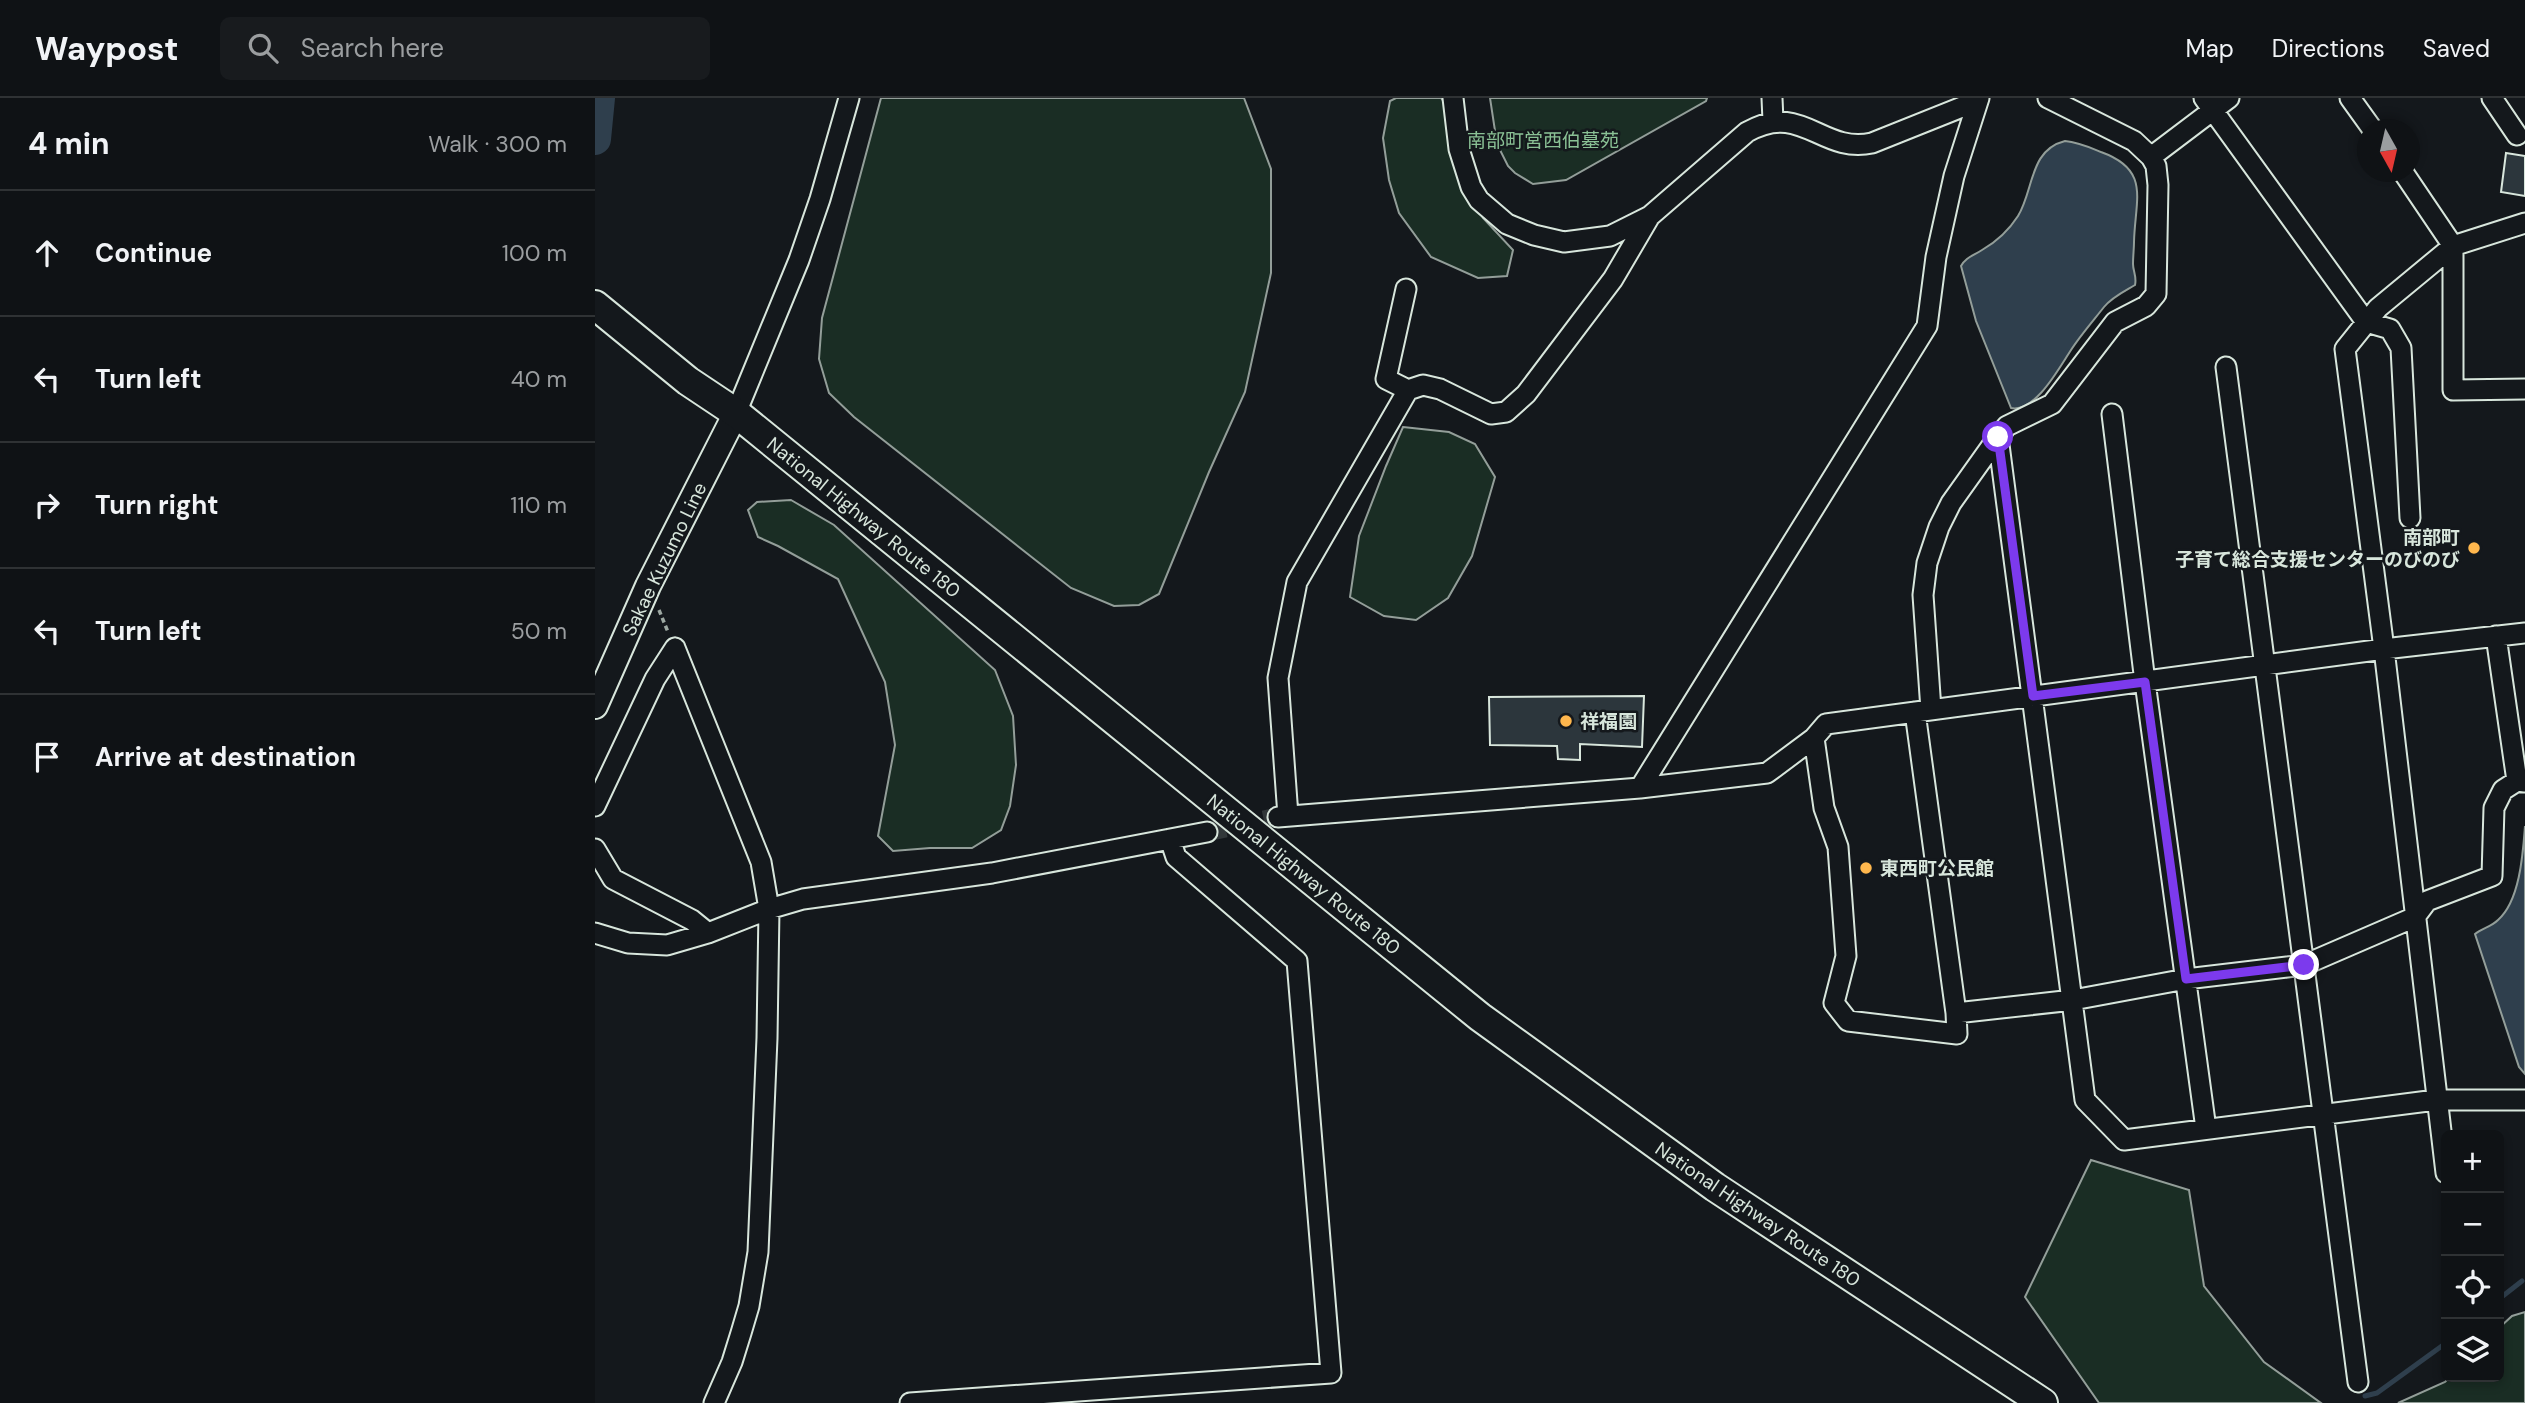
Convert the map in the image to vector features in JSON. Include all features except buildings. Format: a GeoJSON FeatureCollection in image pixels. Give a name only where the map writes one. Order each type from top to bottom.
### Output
{"type":"FeatureCollection","features":[{"type":"Feature","properties":{"kind":"highway","name":"National Highway Route 180"},"geometry":{"type":"LineString","coordinates":[[595,305],[688,381],[736,413],[1480,1017],[1715,1188],[2043,1403]]}},
{"type":"Feature","properties":{"kind":"main road","name":"Sakae Kuzumo Line"},"geometry":{"type":"LineString","coordinates":[[595,706],[648,586],[736,413]]}},
{"type":"Feature","properties":{"kind":"street"},"geometry":{"type":"LineString","coordinates":[[736,413],[803,248],[849,98]]}},
{"type":"Feature","properties":{"kind":"street"},"geometry":{"type":"LineString","coordinates":[[1453,98],[1459,149],[1471,187],[1479,200],[1507,224],[1534,235],[1564,242],[1610,236],[1650,216],[1747,132],[1773,121],[1788,121],[1846,144],[1860,146],[1976,99]]}},
{"type":"Feature","properties":{"kind":"street"},"geometry":{"type":"LineString","coordinates":[[1772,98],[1773,121]]}},
{"type":"Feature","properties":{"kind":"street"},"geometry":{"type":"LineString","coordinates":[[1814,738],[1824,808],[1838,847],[1846,956],[1834,1003],[1848,1021],[1957,1034],[1923,711],[1923,595],[1926,569],[1939,527],[1951,503],[1998,437],[2016,420],[2052,404],[2115,322],[2152,301],[2157,284],[2158,185],[2156,166],[2151,156],[2134,141],[2048,98]]}},
{"type":"Feature","properties":{"kind":"street"},"geometry":{"type":"LineString","coordinates":[[2151,156],[2209,104],[2229,98]]}},
{"type":"Feature","properties":{"kind":"street"},"geometry":{"type":"LineString","coordinates":[[2350,98],[2365,119]]}},
{"type":"Feature","properties":{"kind":"street"},"geometry":{"type":"LineString","coordinates":[[2492,98],[2517,135]]}},
{"type":"Feature","properties":{"kind":"street"},"geometry":{"type":"LineString","coordinates":[[1640,788],[1927,326],[1936,257],[1954,176],[1976,99]]}},
{"type":"Feature","properties":{"kind":"street"},"geometry":{"type":"LineString","coordinates":[[2209,104],[2366,323],[2390,329],[2401,348],[2410,518]]}},
{"type":"Feature","properties":{"kind":"street"},"geometry":{"type":"LineString","coordinates":[[2410,182],[2453,246],[2453,390],[2525,390]]}},
{"type":"Feature","properties":{"kind":"street"},"geometry":{"type":"LineString","coordinates":[[1650,216],[1613,279],[1526,394],[1506,412],[1491,414],[1440,389],[1423,385],[1408,390],[1297,582],[1278,678],[1283,816],[1640,788],[1767,773],[1814,738],[1826,724],[2384,649],[2525,633]]}},
{"type":"Feature","properties":{"kind":"street"},"geometry":{"type":"LineString","coordinates":[[2441,1132],[2384,649],[2345,349],[2378,308],[2453,246],[2525,223]]}},
{"type":"Feature","properties":{"kind":"street"},"geometry":{"type":"LineString","coordinates":[[1406,289],[1386,379],[1408,390]]}},
{"type":"Feature","properties":{"kind":"street"},"geometry":{"type":"LineString","coordinates":[[2226,367],[2358,1382]]}},
{"type":"Feature","properties":{"kind":"street"},"geometry":{"type":"LineString","coordinates":[[2112,414],[2145,682],[2206,1129]]}},
{"type":"Feature","properties":{"kind":"street"},"geometry":{"type":"LineString","coordinates":[[1998,437],[2085,1100],[2124,1140],[2437,1100],[2525,1100]]}},
{"type":"Feature","properties":{"kind":"street"},"geometry":{"type":"LineString","coordinates":[[1956,1013],[2073,1000],[2186,979],[2304,965],[2415,916],[2427,901],[2493,876],[2494,808],[2503,790],[2521,782],[2496,636]]}},
{"type":"Feature","properties":{"kind":"street"},"geometry":{"type":"LineString","coordinates":[[595,807],[655,679],[675,648]]}},
{"type":"Feature","properties":{"kind":"street"},"geometry":{"type":"LineString","coordinates":[[675,648],[761,862],[769,909],[767,1038],[758,1252],[746,1315],[732,1362],[714,1403]]}},
{"type":"Feature","properties":{"kind":"street"},"geometry":{"type":"LineString","coordinates":[[595,933],[628,943],[667,945],[803,899],[992,873],[1207,832]]}},
{"type":"Feature","properties":{"kind":"street"},"geometry":{"type":"LineString","coordinates":[[910,1403],[1332,1373],[1297,961],[1176,857],[1170,839]]}},
{"type":"Feature","properties":{"kind":"street"},"geometry":{"type":"LineString","coordinates":[[595,849],[613,879],[692,920],[708,933]]}},
{"type":"Feature","properties":{"kind":"path"},"geometry":{"type":"LineString","coordinates":[[648,586],[675,648]]}},
{"type":"Feature","properties":{"kind":"green space"},"geometry":{"type":"Polygon","coordinates":[[[881,98],[1244,98],[1271,169],[1271,273],[1245,392],[1159,594],[1139,605],[1114,606],[1071,588],[854,417],[829,393],[819,359],[822,318],[881,98]]]}},
{"type":"Feature","properties":{"kind":"green space"},"geometry":{"type":"Polygon","coordinates":[[[1396,98],[1441,98],[1447,106],[1453,160],[1483,218],[1513,250],[1507,276],[1478,278],[1431,257],[1399,213],[1389,180],[1383,138],[1390,101],[1396,98]]]}},
{"type":"Feature","properties":{"kind":"green space","name":"南部町営西伯墓苑"},"geometry":{"type":"Polygon","coordinates":[[[1490,98],[1707,98],[1566,180],[1533,184],[1508,166],[1497,144],[1490,98]]]}},
{"type":"Feature","properties":{"kind":"green space"},"geometry":{"type":"Polygon","coordinates":[[[1403,427],[1449,432],[1475,444],[1495,477],[1472,556],[1448,598],[1416,620],[1384,616],[1350,597],[1359,536],[1403,427]]]}},
{"type":"Feature","properties":{"kind":"green space"},"geometry":{"type":"Polygon","coordinates":[[[791,500],[834,525],[995,670],[1013,716],[1016,765],[1010,806],[1001,830],[972,848],[893,851],[878,836],[895,745],[885,682],[838,579],[758,537],[748,510],[757,502],[791,500]]]}},
{"type":"Feature","properties":{"kind":"green space"},"geometry":{"type":"Polygon","coordinates":[[[2091,1160],[2189,1190],[2204,1286],[2264,1362],[2321,1403],[2099,1403],[2025,1297],[2091,1160]]]}},
{"type":"Feature","properties":{"kind":"green space"},"geometry":{"type":"Polygon","coordinates":[[[2525,1312],[2525,1403],[2398,1403],[2445,1382],[2504,1382],[2504,1323],[2512,1316],[2525,1312]]]}},
{"type":"Feature","properties":{"kind":"water"},"geometry":{"type":"Polygon","coordinates":[[[2065,141],[2083,145],[2117,159],[2134,177],[2137,188],[2133,261],[2135,285],[2104,307],[2037,397],[2020,408],[2011,408],[1976,321],[1961,266],[2011,226],[2023,206],[2039,162],[2053,146],[2065,141]]]}},
{"type":"Feature","properties":{"kind":"water"},"geometry":{"type":"Polygon","coordinates":[[[2525,826],[2525,1074],[2519,1067],[2475,934],[2498,920],[2511,901],[2519,876],[2525,826]]]}},
{"type":"Feature","properties":{"kind":"waterway"},"geometry":{"type":"LineString","coordinates":[[595,139],[599,98]]}},
{"type":"Feature","properties":{"kind":"waterway"},"geometry":{"type":"LineString","coordinates":[[2504,1295],[2522,1281]]}},
{"type":"Feature","properties":{"kind":"waterway"},"geometry":{"type":"LineString","coordinates":[[2365,1396],[2377,1393],[2441,1347]]}},
{"type":"Feature","properties":{"kind":"tunnel"},"geometry":{"type":"LineString","coordinates":[[1207,832],[1278,817]]}},
{"type":"Feature","properties":{"kind":"place","name":"南部町 子育て総合支援センターのびのび"},"geometry":{"type":"Point","coordinates":[2474,548]}},
{"type":"Feature","properties":{"kind":"place","name":"祥福園"},"geometry":{"type":"Point","coordinates":[1566,721]}},
{"type":"Feature","properties":{"kind":"place","name":"東西町公民館"},"geometry":{"type":"Point","coordinates":[1866,868]}},
{"type":"Feature","properties":{"kind":"route"},"geometry":{"type":"LineString","coordinates":[[1998,437],[2033,696],[2145,682],[2186,979],[2304,965]]}}]}
